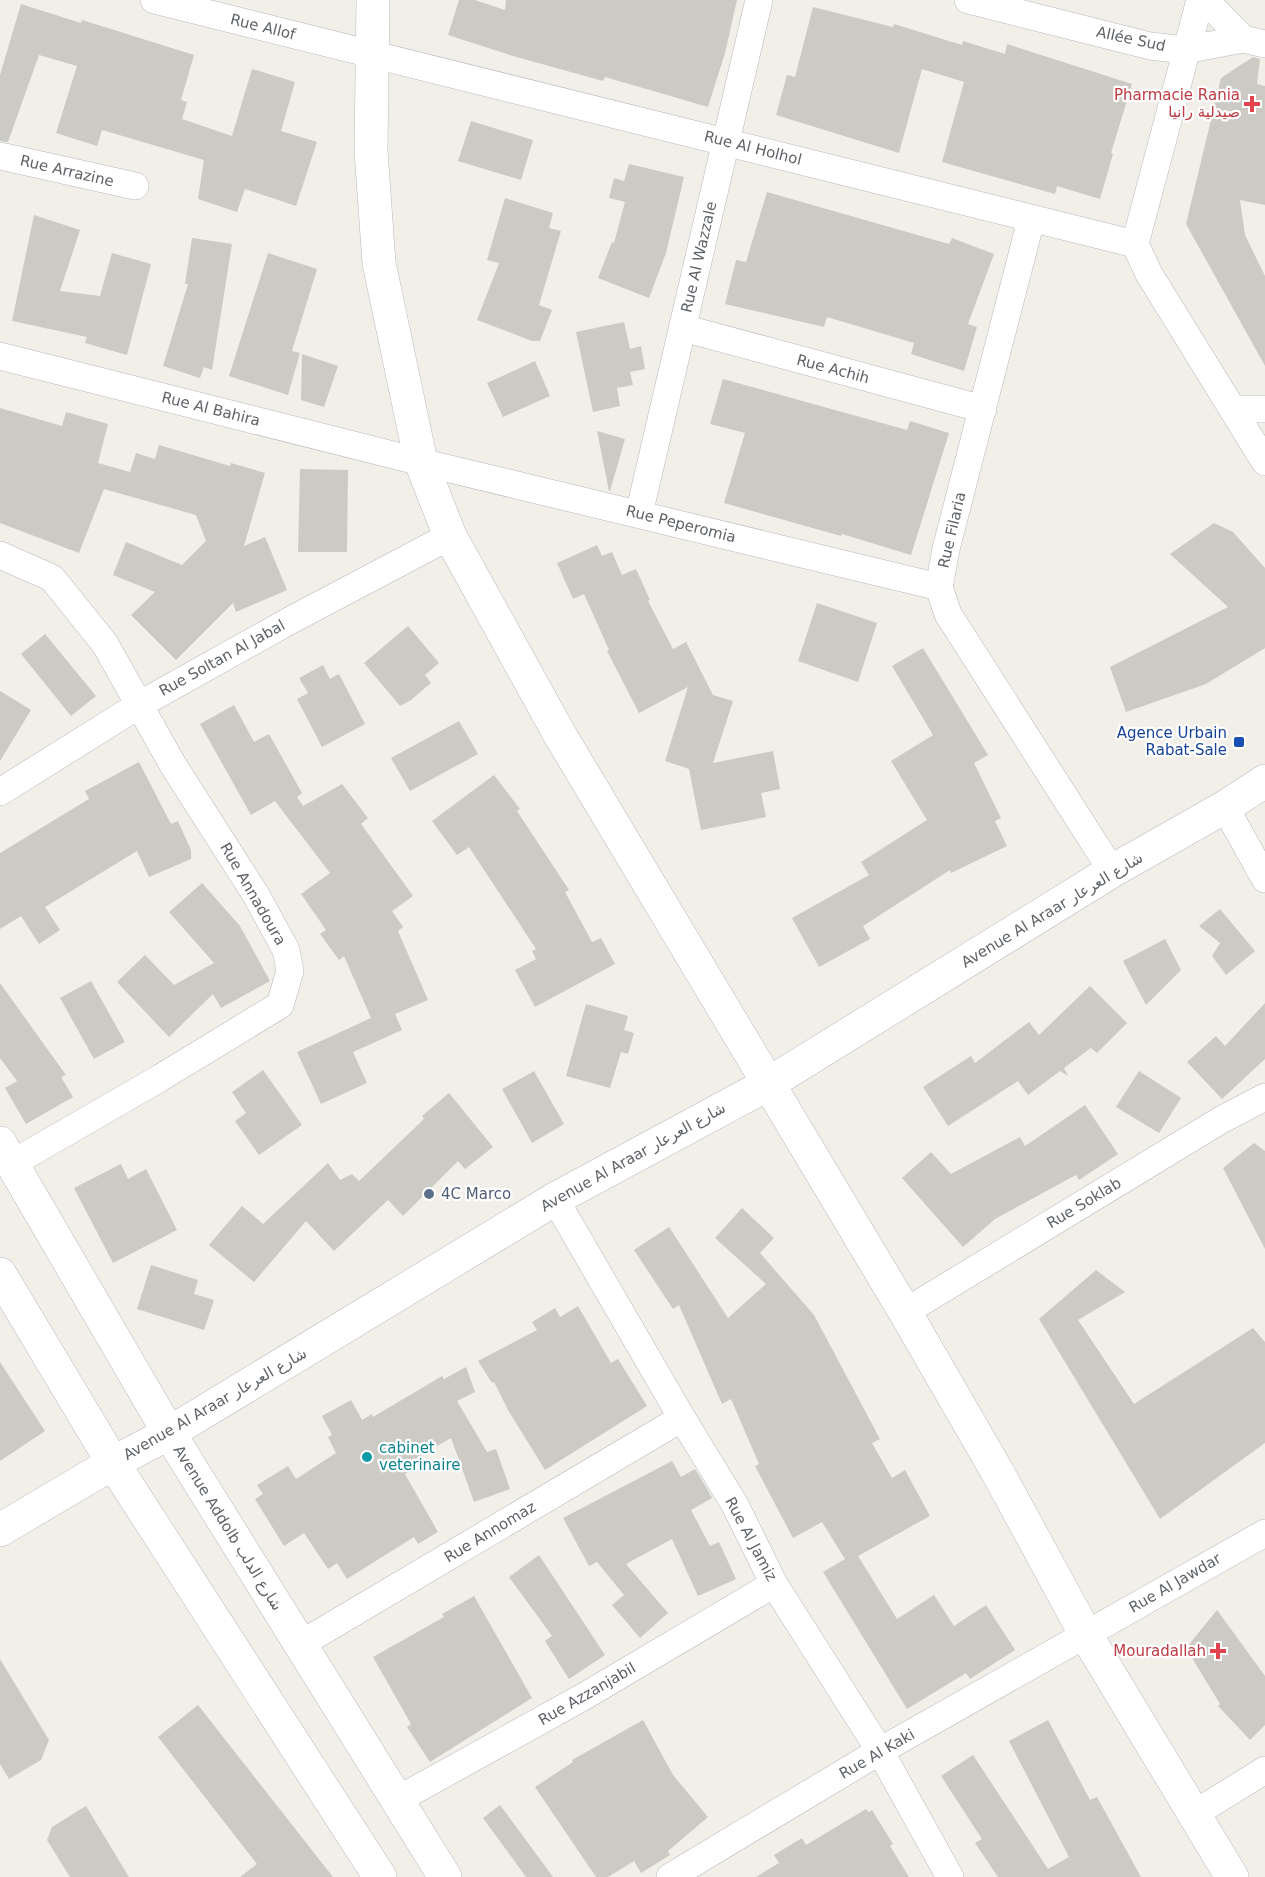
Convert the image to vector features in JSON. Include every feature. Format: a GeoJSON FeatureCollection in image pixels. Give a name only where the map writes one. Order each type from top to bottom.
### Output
{"type":"FeatureCollection","features":[{"type":"Feature","properties":{"kind":"street","name":"Rue Allof"},"geometry":{"type":"LineString","coordinates":[[154,0],[371,55]]}},
{"type":"Feature","properties":{"kind":"street"},"geometry":{"type":"LineString","coordinates":[[373,0],[371,151],[379,263],[422,462],[450,536],[560,735],[905,1312],[998,1473],[1086,1635],[1232,1877]]}},
{"type":"Feature","properties":{"kind":"street","name":"Rue Al Wazzale"},"geometry":{"type":"LineString","coordinates":[[639,514],[759,0]]}},
{"type":"Feature","properties":{"kind":"street","name":"Allée Sud"},"geometry":{"type":"LineString","coordinates":[[968,0],[1150,46],[1185,50],[1254,42]]}},
{"type":"Feature","properties":{"kind":"street"},"geometry":{"type":"LineString","coordinates":[[1200,0],[1135,244],[1149,274],[1265,462]]}},
{"type":"Feature","properties":{"kind":"street","name":"Allée Sud"},"geometry":{"type":"LineString","coordinates":[[1205,0],[1254,42]]}},
{"type":"Feature","properties":{"kind":"street","name":"Rue Al Holhol"},"geometry":{"type":"LineString","coordinates":[[371,55],[1135,244]]}},
{"type":"Feature","properties":{"kind":"street","name":"Rue Arrazine"},"geometry":{"type":"LineString","coordinates":[[0,156],[135,186]]}},
{"type":"Feature","properties":{"kind":"street","name":"Rue Filaria"},"geometry":{"type":"LineString","coordinates":[[1031,220],[946,549],[939,587],[948,614],[1112,872]]}},
{"type":"Feature","properties":{"kind":"street","name":"Rue Achih"},"geometry":{"type":"LineString","coordinates":[[683,328],[983,410]]}},
{"type":"Feature","properties":{"kind":"street","name":"Rue Al Bahira"},"geometry":{"type":"LineString","coordinates":[[0,356],[422,462]]}},
{"type":"Feature","properties":{"kind":"street"},"geometry":{"type":"LineString","coordinates":[[1233,409],[1265,409]]}},
{"type":"Feature","properties":{"kind":"street","name":"Rue Peperomia"},"geometry":{"type":"LineString","coordinates":[[422,462],[939,587]]}},
{"type":"Feature","properties":{"kind":"street","name":"Rue Soltan Al Jabal"},"geometry":{"type":"LineString","coordinates":[[0,792],[139,705],[291,620],[450,536]]}},
{"type":"Feature","properties":{"kind":"street","name":"Rue Annadoura"},"geometry":{"type":"LineString","coordinates":[[0,555],[52,578],[105,644],[173,765],[256,895],[286,950],[290,971],[280,1005],[160,1078],[6,1153]]}},
{"type":"Feature","properties":{"kind":"street","name":"Avenue Al Araar شارع العرعار"},"geometry":{"type":"LineString","coordinates":[[0,1530],[113,1463],[169,1433],[555,1199],[768,1083],[1265,781]]}},
{"type":"Feature","properties":{"kind":"street"},"geometry":{"type":"LineString","coordinates":[[1225,807],[1265,879]]}},
{"type":"Feature","properties":{"kind":"street","name":"Rue Soklab"},"geometry":{"type":"LineString","coordinates":[[905,1312],[1221,1120],[1265,1097]]}},
{"type":"Feature","properties":{"kind":"street","name":"Avenue Addolb شارع الدلب"},"geometry":{"type":"LineString","coordinates":[[6,1153],[169,1433],[445,1877]]}},
{"type":"Feature","properties":{"kind":"street","name":"Rue Al Jamiz"},"geometry":{"type":"LineString","coordinates":[[555,1199],[735,1506],[774,1584],[880,1751],[950,1877]]}},
{"type":"Feature","properties":{"kind":"street"},"geometry":{"type":"LineString","coordinates":[[0,1275],[113,1463],[380,1877]]}},
{"type":"Feature","properties":{"kind":"street","name":"Rue Annomaz"},"geometry":{"type":"LineString","coordinates":[[299,1645],[682,1419]]}},
{"type":"Feature","properties":{"kind":"street","name":"Rue Al Jawdar"},"geometry":{"type":"LineString","coordinates":[[1086,1635],[1265,1533]]}},
{"type":"Feature","properties":{"kind":"street","name":"Rue Azzanjabil"},"geometry":{"type":"LineString","coordinates":[[397,1800],[583,1697],[774,1584]]}},
{"type":"Feature","properties":{"kind":"street","name":"Rue Al Kaki"},"geometry":{"type":"LineString","coordinates":[[670,1877],[880,1751],[1086,1635]]}},
{"type":"Feature","properties":{"kind":"street"},"geometry":{"type":"LineString","coordinates":[[1194,1814],[1265,1770]]}},
{"type":"Feature","properties":{"kind":"building"},"geometry":{"type":"Polygon","coordinates":[[[459,0],[475,0],[505,10],[506,0],[737,0],[725,53],[708,107],[605,77],[603,81],[448,35],[459,0]]]}},
{"type":"Feature","properties":{"kind":"building"},"geometry":{"type":"Polygon","coordinates":[[[21,4],[81,23],[82,20],[194,55],[181,100],[187,102],[182,119],[232,136],[252,69],[295,82],[281,131],[317,142],[296,206],[245,189],[237,212],[198,199],[204,160],[102,130],[97,146],[56,133],[77,66],[39,55],[8,142],[0,141],[0,75],[21,4]]]}},
{"type":"Feature","properties":{"kind":"building"},"geometry":{"type":"Polygon","coordinates":[[[813,7],[893,27],[894,24],[962,45],[963,41],[1005,54],[1007,44],[1132,84],[1100,199],[1057,186],[1055,194],[942,162],[964,82],[922,69],[899,153],[776,115],[787,75],[795,77],[813,7]]]}},
{"type":"Feature","properties":{"kind":"building"},"geometry":{"type":"Polygon","coordinates":[[[1253,57],[1260,59],[1257,84],[1265,86],[1265,205],[1240,200],[1245,235],[1265,276],[1265,366],[1186,224],[1221,78],[1253,57]]]}},
{"type":"Feature","properties":{"kind":"building"},"geometry":{"type":"Polygon","coordinates":[[[471,121],[533,140],[521,180],[458,161],[471,121]]]}},
{"type":"Feature","properties":{"kind":"building"},"geometry":{"type":"Polygon","coordinates":[[[629,164],[684,177],[666,253],[649,298],[598,278],[612,242],[614,243],[625,202],[609,198],[614,178],[624,181],[629,164]]]}},
{"type":"Feature","properties":{"kind":"building"},"geometry":{"type":"Polygon","coordinates":[[[767,192],[949,244],[952,238],[994,254],[968,324],[977,327],[964,371],[911,354],[914,343],[827,317],[824,327],[725,304],[736,260],[746,262],[767,192]]]}},
{"type":"Feature","properties":{"kind":"building"},"geometry":{"type":"Polygon","coordinates":[[[505,198],[553,213],[549,228],[561,231],[539,305],[552,310],[540,341],[532,341],[477,320],[499,263],[487,260],[505,198]]]}},
{"type":"Feature","properties":{"kind":"building"},"geometry":{"type":"Polygon","coordinates":[[[34,215],[80,230],[60,291],[100,296],[112,253],[151,264],[127,355],[85,343],[87,337],[12,321],[34,215]]]}},
{"type":"Feature","properties":{"kind":"building"},"geometry":{"type":"Polygon","coordinates":[[[192,238],[232,244],[212,370],[204,367],[200,378],[163,366],[188,284],[185,284],[192,238]]]}},
{"type":"Feature","properties":{"kind":"building"},"geometry":{"type":"Polygon","coordinates":[[[268,253],[317,269],[292,351],[300,353],[288,395],[229,376],[268,253]]]}},
{"type":"Feature","properties":{"kind":"building"},"geometry":{"type":"Polygon","coordinates":[[[624,322],[630,349],[641,346],[645,369],[630,372],[633,385],[617,388],[620,406],[593,412],[576,332],[624,322]]]}},
{"type":"Feature","properties":{"kind":"building"},"geometry":{"type":"Polygon","coordinates":[[[302,354],[338,366],[324,407],[301,400],[302,354]]]}},
{"type":"Feature","properties":{"kind":"building"},"geometry":{"type":"Polygon","coordinates":[[[535,361],[550,396],[503,417],[487,383],[535,361]]]}},
{"type":"Feature","properties":{"kind":"building"},"geometry":{"type":"Polygon","coordinates":[[[723,379],[907,430],[910,421],[949,433],[911,555],[724,503],[745,433],[710,424],[723,379]]]}},
{"type":"Feature","properties":{"kind":"building"},"geometry":{"type":"Polygon","coordinates":[[[0,408],[62,426],[66,412],[108,424],[98,463],[130,472],[136,453],[155,459],[159,445],[230,466],[231,463],[265,473],[244,546],[265,537],[287,590],[236,612],[233,603],[176,660],[131,615],[155,592],[113,575],[126,542],[182,565],[206,541],[196,515],[104,489],[79,553],[0,523],[0,408]]]}},
{"type":"Feature","properties":{"kind":"building"},"geometry":{"type":"Polygon","coordinates":[[[597,431],[625,439],[610,491],[609,491],[597,431]]]}},
{"type":"Feature","properties":{"kind":"building"},"geometry":{"type":"Polygon","coordinates":[[[300,469],[348,470],[347,552],[298,552],[300,469]]]}},
{"type":"Feature","properties":{"kind":"building"},"geometry":{"type":"Polygon","coordinates":[[[1214,523],[1233,532],[1265,568],[1265,648],[1206,684],[1126,712],[1110,667],[1228,607],[1170,554],[1214,523]]]}},
{"type":"Feature","properties":{"kind":"building"},"geometry":{"type":"Polygon","coordinates":[[[597,545],[602,556],[612,552],[622,575],[636,569],[650,600],[648,601],[673,649],[686,642],[713,695],[733,701],[713,763],[773,751],[780,789],[761,793],[766,817],[701,830],[689,769],[665,761],[688,687],[639,713],[607,651],[609,650],[584,594],[573,599],[557,563],[597,545]]]}},
{"type":"Feature","properties":{"kind":"building"},"geometry":{"type":"Polygon","coordinates":[[[817,603],[877,623],[858,682],[798,661],[817,603]]]}},
{"type":"Feature","properties":{"kind":"building"},"geometry":{"type":"Polygon","coordinates":[[[408,626],[439,663],[425,675],[431,683],[400,706],[364,663],[408,626]]]}},
{"type":"Feature","properties":{"kind":"building"},"geometry":{"type":"Polygon","coordinates":[[[45,634],[96,696],[71,716],[21,654],[45,634]]]}},
{"type":"Feature","properties":{"kind":"building"},"geometry":{"type":"Polygon","coordinates":[[[923,648],[988,755],[974,763],[1001,818],[995,821],[1007,846],[951,873],[950,870],[863,926],[870,939],[819,967],[792,918],[869,875],[861,862],[927,820],[891,761],[933,735],[892,666],[923,648]]]}},
{"type":"Feature","properties":{"kind":"building"},"geometry":{"type":"Polygon","coordinates":[[[323,665],[330,679],[339,674],[365,724],[322,747],[297,699],[308,693],[299,678],[323,665]]]}},
{"type":"Feature","properties":{"kind":"building"},"geometry":{"type":"Polygon","coordinates":[[[0,691],[31,710],[0,761],[0,691]]]}},
{"type":"Feature","properties":{"kind":"building"},"geometry":{"type":"Polygon","coordinates":[[[234,705],[254,742],[269,734],[302,793],[297,797],[303,806],[342,784],[368,818],[361,824],[413,896],[392,911],[403,927],[398,931],[428,1000],[395,1014],[402,1030],[353,1052],[367,1083],[321,1104],[297,1052],[371,1018],[344,956],[339,960],[320,934],[326,930],[301,894],[330,873],[275,801],[251,815],[200,724],[234,705]]]}},
{"type":"Feature","properties":{"kind":"building"},"geometry":{"type":"Polygon","coordinates":[[[459,721],[478,754],[410,791],[391,758],[459,721]]]}},
{"type":"Feature","properties":{"kind":"building"},"geometry":{"type":"Polygon","coordinates":[[[139,762],[171,824],[178,821],[191,850],[191,859],[149,877],[137,851],[45,907],[60,930],[39,944],[21,916],[0,929],[0,853],[89,799],[85,791],[139,762]]]}},
{"type":"Feature","properties":{"kind":"building"},"geometry":{"type":"Polygon","coordinates":[[[494,775],[520,809],[517,811],[569,890],[565,892],[592,942],[601,938],[615,964],[535,1007],[515,970],[536,959],[532,951],[536,949],[469,847],[457,855],[432,821],[494,775]]]}},
{"type":"Feature","properties":{"kind":"building"},"geometry":{"type":"Polygon","coordinates":[[[202,883],[240,926],[270,981],[221,1008],[213,994],[169,1037],[117,982],[145,955],[174,985],[214,963],[169,912],[202,883]]]}},
{"type":"Feature","properties":{"kind":"building"},"geometry":{"type":"Polygon","coordinates":[[[1220,909],[1255,951],[1226,975],[1212,956],[1220,943],[1199,926],[1220,909]]]}},
{"type":"Feature","properties":{"kind":"building"},"geometry":{"type":"Polygon","coordinates":[[[1165,939],[1181,970],[1146,1005],[1123,961],[1165,939]]]}},
{"type":"Feature","properties":{"kind":"building"},"geometry":{"type":"Polygon","coordinates":[[[91,981],[125,1042],[94,1059],[60,998],[91,981]]]}},
{"type":"Feature","properties":{"kind":"building"},"geometry":{"type":"Polygon","coordinates":[[[0,983],[66,1075],[61,1077],[73,1097],[26,1124],[5,1088],[17,1081],[0,1058],[0,983]]]}},
{"type":"Feature","properties":{"kind":"building"},"geometry":{"type":"Polygon","coordinates":[[[1090,986],[1127,1023],[1097,1053],[1091,1048],[1064,1068],[1068,1076],[1060,1071],[1028,1095],[1018,1081],[948,1126],[923,1087],[971,1056],[975,1063],[1029,1022],[1039,1035],[1090,986]]]}},
{"type":"Feature","properties":{"kind":"building"},"geometry":{"type":"Polygon","coordinates":[[[1265,1003],[1265,1059],[1222,1099],[1187,1062],[1216,1036],[1225,1046],[1265,1003]]]}},
{"type":"Feature","properties":{"kind":"building"},"geometry":{"type":"Polygon","coordinates":[[[586,1004],[628,1016],[624,1030],[634,1033],[628,1054],[621,1052],[610,1088],[566,1076],[586,1004]]]}},
{"type":"Feature","properties":{"kind":"building"},"geometry":{"type":"Polygon","coordinates":[[[263,1070],[302,1125],[259,1155],[235,1121],[246,1113],[232,1092],[263,1070]]]}},
{"type":"Feature","properties":{"kind":"building"},"geometry":{"type":"Polygon","coordinates":[[[534,1071],[564,1124],[532,1143],[502,1089],[534,1071]]]}},
{"type":"Feature","properties":{"kind":"building"},"geometry":{"type":"Polygon","coordinates":[[[1139,1071],[1181,1098],[1159,1133],[1116,1107],[1139,1071]]]}},
{"type":"Feature","properties":{"kind":"building"},"geometry":{"type":"Polygon","coordinates":[[[449,1093],[493,1147],[465,1169],[458,1161],[403,1216],[388,1200],[334,1251],[306,1221],[254,1282],[209,1245],[242,1206],[263,1224],[328,1163],[340,1180],[352,1174],[359,1181],[424,1119],[422,1116],[449,1093]]]}},
{"type":"Feature","properties":{"kind":"building"},"geometry":{"type":"Polygon","coordinates":[[[1085,1105],[1118,1154],[1079,1180],[1076,1175],[995,1219],[963,1247],[902,1178],[931,1152],[951,1174],[1020,1137],[1025,1146],[1085,1105]]]}},
{"type":"Feature","properties":{"kind":"building"},"geometry":{"type":"Polygon","coordinates":[[[1254,1143],[1265,1151],[1265,1249],[1223,1168],[1254,1143]]]}},
{"type":"Feature","properties":{"kind":"building"},"geometry":{"type":"Polygon","coordinates":[[[121,1164],[128,1179],[146,1169],[177,1230],[113,1263],[74,1188],[121,1164]]]}},
{"type":"Feature","properties":{"kind":"building"},"geometry":{"type":"Polygon","coordinates":[[[742,1208],[774,1238],[760,1253],[814,1315],[880,1439],[872,1443],[892,1478],[905,1470],[930,1516],[858,1556],[897,1619],[934,1595],[954,1626],[986,1605],[1015,1650],[970,1679],[966,1673],[907,1709],[823,1572],[845,1559],[822,1522],[793,1538],[755,1466],[759,1464],[731,1399],[722,1404],[679,1305],[673,1309],[634,1250],[669,1227],[728,1318],[766,1284],[715,1238],[742,1208]]]}},
{"type":"Feature","properties":{"kind":"building"},"geometry":{"type":"Polygon","coordinates":[[[151,1265],[198,1280],[194,1294],[214,1300],[204,1330],[137,1309],[151,1265]]]}},
{"type":"Feature","properties":{"kind":"building"},"geometry":{"type":"Polygon","coordinates":[[[1096,1270],[1125,1292],[1078,1320],[1134,1404],[1253,1328],[1265,1342],[1265,1443],[1160,1519],[1039,1319],[1096,1270]]]}},
{"type":"Feature","properties":{"kind":"building"},"geometry":{"type":"Polygon","coordinates":[[[578,1306],[611,1363],[618,1359],[647,1406],[545,1470],[508,1410],[494,1382],[492,1383],[478,1361],[537,1330],[532,1322],[555,1308],[560,1317],[578,1306]]]}},
{"type":"Feature","properties":{"kind":"building"},"geometry":{"type":"Polygon","coordinates":[[[0,1362],[45,1431],[0,1461],[0,1362]]]}},
{"type":"Feature","properties":{"kind":"building"},"geometry":{"type":"Polygon","coordinates":[[[466,1367],[475,1392],[457,1401],[487,1452],[496,1449],[510,1489],[474,1502],[451,1438],[413,1460],[417,1466],[405,1474],[438,1532],[418,1544],[414,1537],[347,1579],[337,1563],[328,1569],[304,1533],[284,1546],[255,1499],[263,1494],[257,1485],[288,1466],[296,1479],[336,1453],[328,1437],[332,1435],[322,1416],[351,1400],[362,1420],[372,1414],[373,1417],[442,1376],[444,1379],[466,1367]]]}},
{"type":"Feature","properties":{"kind":"building"},"geometry":{"type":"Polygon","coordinates":[[[672,1461],[681,1477],[695,1469],[712,1498],[691,1510],[710,1546],[719,1542],[736,1579],[698,1596],[672,1539],[626,1564],[668,1613],[640,1638],[612,1605],[624,1595],[597,1562],[589,1566],[563,1518],[672,1461]]]}},
{"type":"Feature","properties":{"kind":"building"},"geometry":{"type":"Polygon","coordinates":[[[539,1555],[605,1655],[569,1679],[545,1641],[552,1636],[509,1577],[539,1555]]]}},
{"type":"Feature","properties":{"kind":"building"},"geometry":{"type":"Polygon","coordinates":[[[474,1596],[532,1698],[430,1762],[407,1727],[411,1724],[373,1657],[444,1617],[442,1614],[474,1596]]]}},
{"type":"Feature","properties":{"kind":"building"},"geometry":{"type":"Polygon","coordinates":[[[1217,1610],[1265,1676],[1265,1725],[1250,1740],[1218,1706],[1220,1704],[1186,1648],[1217,1610]]]}},
{"type":"Feature","properties":{"kind":"building"},"geometry":{"type":"Polygon","coordinates":[[[0,1659],[49,1740],[41,1760],[9,1779],[0,1764],[0,1659]]]}},
{"type":"Feature","properties":{"kind":"building"},"geometry":{"type":"Polygon","coordinates":[[[198,1705],[333,1877],[240,1877],[257,1864],[158,1737],[198,1705]]]}},
{"type":"Feature","properties":{"kind":"building"},"geometry":{"type":"Polygon","coordinates":[[[643,1720],[673,1775],[708,1817],[668,1851],[670,1855],[641,1873],[634,1861],[608,1877],[596,1877],[535,1787],[573,1762],[572,1760],[643,1720]]]}},
{"type":"Feature","properties":{"kind":"building"},"geometry":{"type":"Polygon","coordinates":[[[1048,1720],[1090,1800],[1097,1797],[1141,1877],[998,1877],[975,1843],[982,1839],[941,1776],[973,1755],[1048,1869],[1069,1857],[1009,1741],[1048,1720]]]}},
{"type":"Feature","properties":{"kind":"building"},"geometry":{"type":"Polygon","coordinates":[[[500,1805],[553,1877],[526,1877],[483,1818],[500,1805]]]}},
{"type":"Feature","properties":{"kind":"building"},"geometry":{"type":"Polygon","coordinates":[[[86,1806],[129,1877],[70,1877],[47,1840],[52,1827],[86,1806]]]}},
{"type":"Feature","properties":{"kind":"building"},"geometry":{"type":"Polygon","coordinates":[[[866,1809],[869,1812],[872,1810],[893,1844],[890,1846],[909,1877],[756,1877],[779,1863],[774,1855],[802,1838],[806,1845],[866,1809]]]}},
{"type":"Feature","properties":{"kind":"place","name":"Pharmacie Rania صيدلية رانيا"},"geometry":{"type":"Point","coordinates":[1252,104]}},
{"type":"Feature","properties":{"kind":"place","name":"Agence Urbain Rabat-Sale"},"geometry":{"type":"Point","coordinates":[1239,742]}},
{"type":"Feature","properties":{"kind":"place","name":"4C Marco"},"geometry":{"type":"Point","coordinates":[429,1194]}},
{"type":"Feature","properties":{"kind":"place","name":"cabinet veterinaire"},"geometry":{"type":"Point","coordinates":[367,1457]}},
{"type":"Feature","properties":{"kind":"place","name":"Mouradallah"},"geometry":{"type":"Point","coordinates":[1218,1651]}}]}
